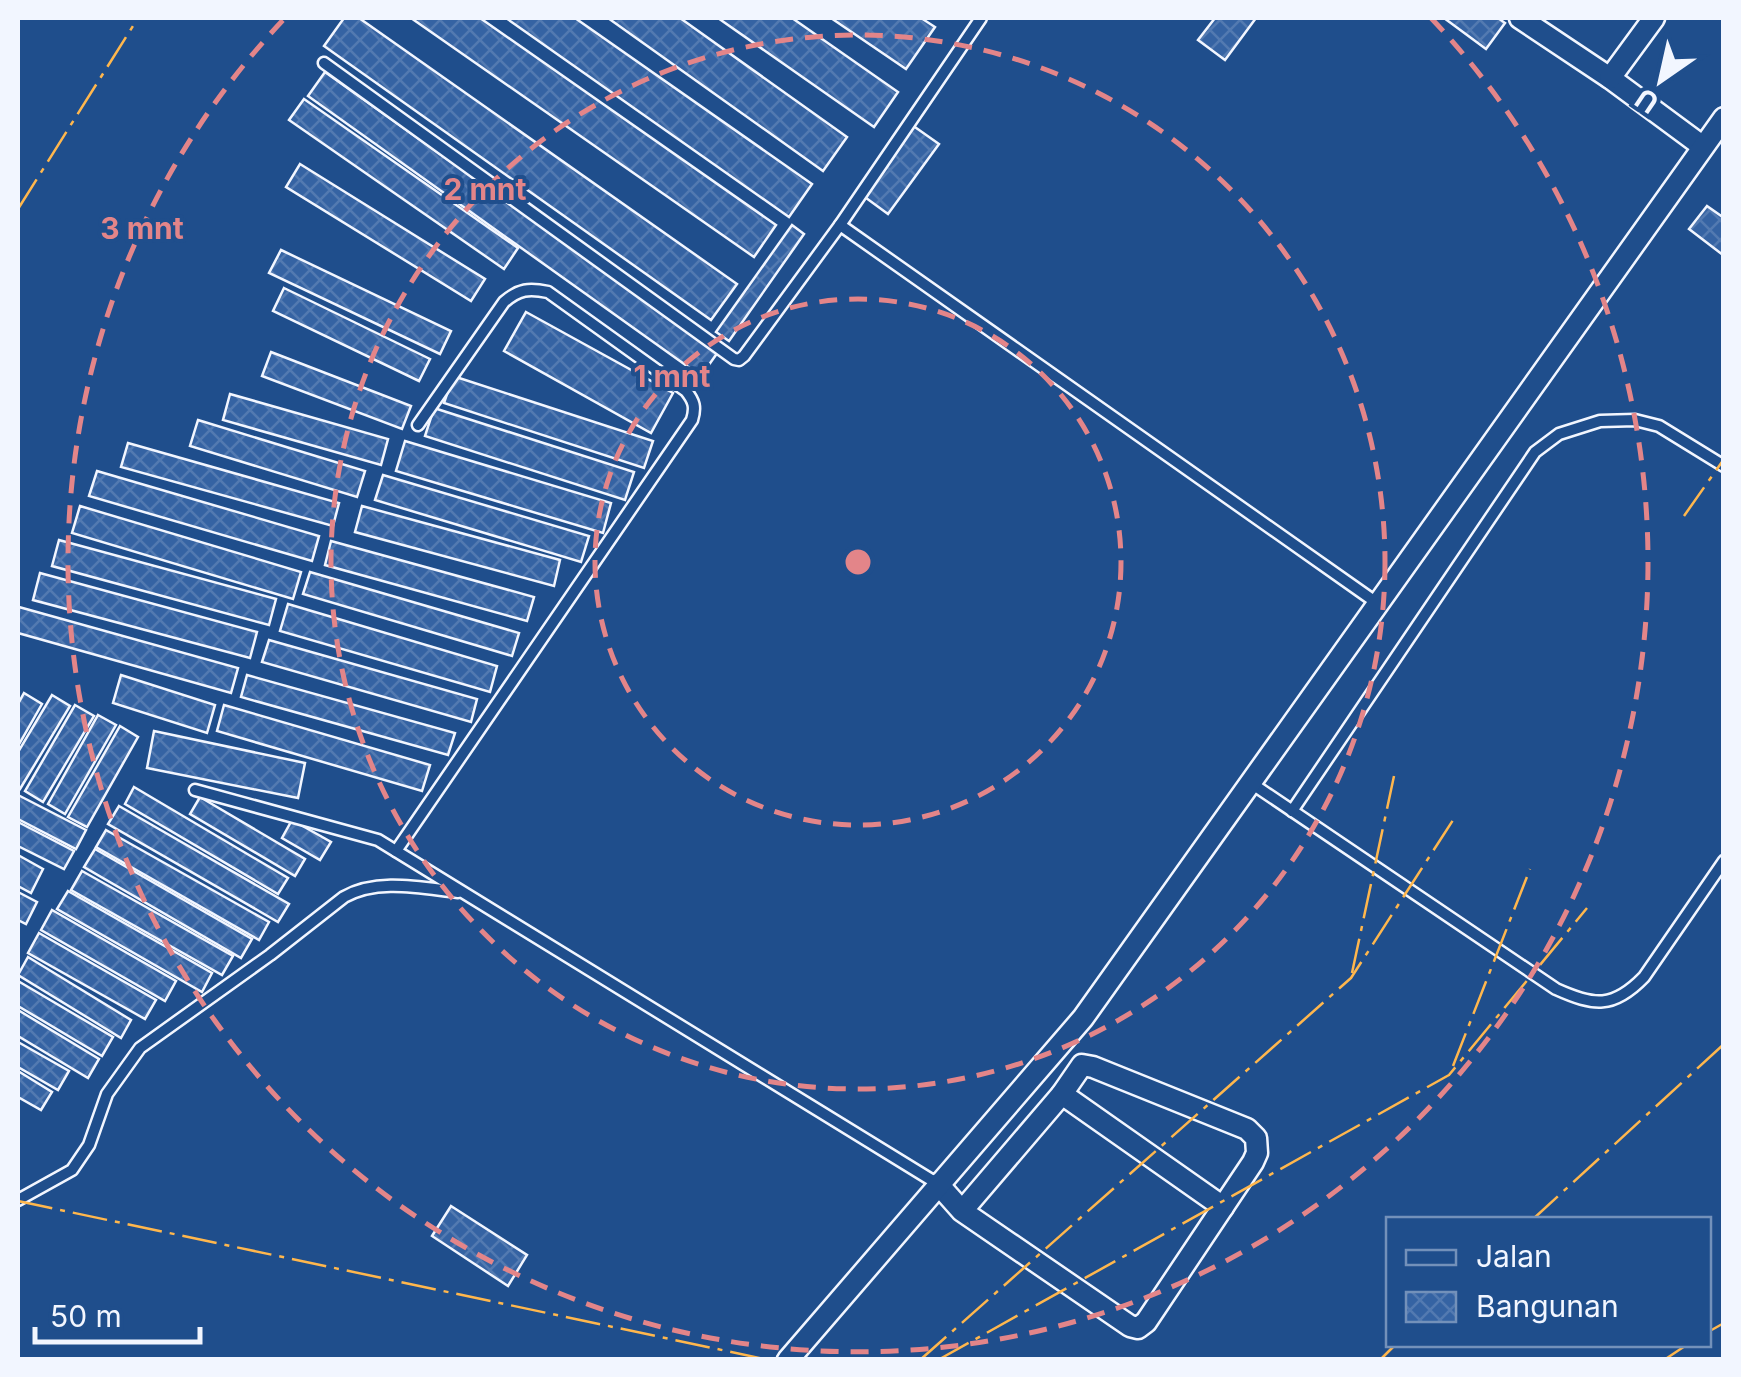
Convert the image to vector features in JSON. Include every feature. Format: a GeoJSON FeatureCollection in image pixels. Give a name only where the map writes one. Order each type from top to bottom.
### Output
{"type":"FeatureCollection","features":[{"type":"Feature","properties":{"kind":"street"},"geometry":{"type":"LineString","coordinates":[[1610,78],[1654,18]]}},
{"type":"Feature","properties":{"kind":"street"},"geometry":{"type":"LineString","coordinates":[[1526,19],[1702,146]]}},
{"type":"Feature","properties":{"kind":"street"},"geometry":{"type":"LineString","coordinates":[[788,1360],[1083,1018],[1724,118]]}},
{"type":"Feature","properties":{"kind":"street"},"geometry":{"type":"LineString","coordinates":[[938,1184],[962,1211],[1138,1328],[1146,1322],[1223,1207],[1257,1153],[1258,1145],[1252,1132],[1082,1065],[962,1211]]}},
{"type":"Feature","properties":{"kind":"street"},"geometry":{"type":"LineString","coordinates":[[1062,1094],[1223,1207]]}},
{"type":"Feature","properties":{"kind":"lane"},"geometry":{"type":"LineString","coordinates":[[324,63],[739,360],[840,224],[982,18]]}},
{"type":"Feature","properties":{"kind":"lane"},"geometry":{"type":"LineString","coordinates":[[840,224],[1377,603]]}},
{"type":"Feature","properties":{"kind":"lane"},"geometry":{"type":"LineString","coordinates":[[396,851],[692,420],[695,410],[686,391],[548,292],[532,288],[516,292],[504,302],[418,424]]}},
{"type":"Feature","properties":{"kind":"lane"},"geometry":{"type":"LineString","coordinates":[[1292,810],[1535,452],[1558,434],[1600,421],[1635,420],[1660,426],[1724,466]]}},
{"type":"Feature","properties":{"kind":"lane"},"geometry":{"type":"LineString","coordinates":[[1251,783],[1556,989],[1583,1001],[1610,1002],[1630,992],[1644,978],[1724,861]]}},
{"type":"Feature","properties":{"kind":"lane"},"geometry":{"type":"LineString","coordinates":[[195,790],[378,840],[938,1184]]}},
{"type":"Feature","properties":{"kind":"lane"},"geometry":{"type":"LineString","coordinates":[[18,1200],[72,1170],[89,1145],[107,1094],[140,1048],[344,897],[356,891],[392,886],[464,892]]}},
{"type":"Feature","properties":{"kind":"building"},"geometry":{"type":"Polygon","coordinates":[[[344,18],[359,18],[737,284],[711,320],[324,46],[344,18]]]}},
{"type":"Feature","properties":{"kind":"building"},"geometry":{"type":"Polygon","coordinates":[[[411,18],[480,18],[776,225],[754,257],[411,18]]]}},
{"type":"Feature","properties":{"kind":"building"},"geometry":{"type":"Polygon","coordinates":[[[506,18],[575,18],[812,184],[789,217],[506,18]]]}},
{"type":"Feature","properties":{"kind":"building"},"geometry":{"type":"Polygon","coordinates":[[[608,18],[680,18],[847,137],[823,171],[608,18]]]}},
{"type":"Feature","properties":{"kind":"building"},"geometry":{"type":"Polygon","coordinates":[[[718,18],[792,18],[898,92],[874,127],[718,18]]]}},
{"type":"Feature","properties":{"kind":"building"},"geometry":{"type":"Polygon","coordinates":[[[831,18],[921,18],[935,27],[906,69],[831,18]]]}},
{"type":"Feature","properties":{"kind":"building"},"geometry":{"type":"Polygon","coordinates":[[[1215,18],[1256,18],[1225,60],[1198,40],[1215,18]]]}},
{"type":"Feature","properties":{"kind":"building"},"geometry":{"type":"Polygon","coordinates":[[[1444,18],[1498,18],[1505,23],[1486,49],[1444,18]]]}},
{"type":"Feature","properties":{"kind":"building"},"geometry":{"type":"Polygon","coordinates":[[[325,72],[718,352],[701,376],[308,96],[325,72]]]}},
{"type":"Feature","properties":{"kind":"building"},"geometry":{"type":"Polygon","coordinates":[[[304,99],[518,248],[504,269],[289,120],[304,99]]]}},
{"type":"Feature","properties":{"kind":"building"},"geometry":{"type":"Polygon","coordinates":[[[912,125],[939,144],[888,214],[862,195],[912,125]]]}},
{"type":"Feature","properties":{"kind":"building"},"geometry":{"type":"Polygon","coordinates":[[[300,164],[485,279],[471,301],[286,187],[300,164]]]}},
{"type":"Feature","properties":{"kind":"building"},"geometry":{"type":"Polygon","coordinates":[[[1707,206],[1724,218],[1723,255],[1689,229],[1707,206]]]}},
{"type":"Feature","properties":{"kind":"building"},"geometry":{"type":"Polygon","coordinates":[[[792,225],[804,234],[729,341],[716,332],[792,225]]]}},
{"type":"Feature","properties":{"kind":"building"},"geometry":{"type":"Polygon","coordinates":[[[281,250],[451,331],[440,354],[269,273],[281,250]]]}},
{"type":"Feature","properties":{"kind":"building"},"geometry":{"type":"Polygon","coordinates":[[[284,288],[430,359],[419,381],[273,311],[284,288]]]}},
{"type":"Feature","properties":{"kind":"building"},"geometry":{"type":"Polygon","coordinates":[[[526,312],[673,393],[651,433],[504,351],[526,312]]]}},
{"type":"Feature","properties":{"kind":"building"},"geometry":{"type":"Polygon","coordinates":[[[271,352],[411,406],[402,429],[262,376],[271,352]]]}},
{"type":"Feature","properties":{"kind":"building"},"geometry":{"type":"Polygon","coordinates":[[[453,376],[653,441],[644,468],[444,403],[453,376]]]}},
{"type":"Feature","properties":{"kind":"building"},"geometry":{"type":"Polygon","coordinates":[[[230,394],[388,439],[381,465],[223,420],[230,394]]]}},
{"type":"Feature","properties":{"kind":"building"},"geometry":{"type":"Polygon","coordinates":[[[434,408],[634,472],[625,500],[425,436],[434,408]]]}},
{"type":"Feature","properties":{"kind":"building"},"geometry":{"type":"Polygon","coordinates":[[[198,420],[365,471],[357,497],[190,446],[198,420]]]}},
{"type":"Feature","properties":{"kind":"building"},"geometry":{"type":"Polygon","coordinates":[[[405,441],[611,503],[603,533],[396,471],[405,441]]]}},
{"type":"Feature","properties":{"kind":"building"},"geometry":{"type":"Polygon","coordinates":[[[128,443],[339,503],[333,526],[121,467],[128,443]]]}},
{"type":"Feature","properties":{"kind":"building"},"geometry":{"type":"Polygon","coordinates":[[[97,471],[319,536],[312,561],[89,496],[97,471]]]}},
{"type":"Feature","properties":{"kind":"building"},"geometry":{"type":"Polygon","coordinates":[[[383,475],[589,536],[581,562],[375,500],[383,475]]]}},
{"type":"Feature","properties":{"kind":"building"},"geometry":{"type":"Polygon","coordinates":[[[80,506],[301,572],[293,599],[72,533],[80,506]]]}},
{"type":"Feature","properties":{"kind":"building"},"geometry":{"type":"Polygon","coordinates":[[[362,506],[560,560],[554,586],[355,532],[362,506]]]}},
{"type":"Feature","properties":{"kind":"building"},"geometry":{"type":"Polygon","coordinates":[[[59,540],[276,599],[269,625],[52,566],[59,540]]]}},
{"type":"Feature","properties":{"kind":"building"},"geometry":{"type":"Polygon","coordinates":[[[331,541],[534,597],[527,621],[325,565],[331,541]]]}},
{"type":"Feature","properties":{"kind":"building"},"geometry":{"type":"Polygon","coordinates":[[[310,572],[519,633],[512,656],[303,594],[310,572]]]}},
{"type":"Feature","properties":{"kind":"building"},"geometry":{"type":"Polygon","coordinates":[[[40,573],[257,632],[250,658],[33,600],[40,573]]]}},
{"type":"Feature","properties":{"kind":"building"},"geometry":{"type":"Polygon","coordinates":[[[288,604],[497,666],[490,692],[280,631],[288,604]]]}},
{"type":"Feature","properties":{"kind":"building"},"geometry":{"type":"Polygon","coordinates":[[[19,607],[238,668],[231,693],[18,633],[19,607]]]}},
{"type":"Feature","properties":{"kind":"building"},"geometry":{"type":"Polygon","coordinates":[[[269,640],[477,699],[471,722],[262,662],[269,640]]]}},
{"type":"Feature","properties":{"kind":"building"},"geometry":{"type":"Polygon","coordinates":[[[121,675],[215,705],[207,733],[113,703],[121,675]]]}},
{"type":"Feature","properties":{"kind":"building"},"geometry":{"type":"Polygon","coordinates":[[[247,675],[455,733],[448,755],[241,697],[247,675]]]}},
{"type":"Feature","properties":{"kind":"building"},"geometry":{"type":"Polygon","coordinates":[[[24,693],[42,704],[18,746],[18,704],[24,693]]]}},
{"type":"Feature","properties":{"kind":"building"},"geometry":{"type":"Polygon","coordinates":[[[52,695],[70,706],[20,789],[18,752],[52,695]]]}},
{"type":"Feature","properties":{"kind":"building"},"geometry":{"type":"Polygon","coordinates":[[[75,705],[94,716],[43,802],[25,791],[75,705]]]}},
{"type":"Feature","properties":{"kind":"building"},"geometry":{"type":"Polygon","coordinates":[[[224,705],[430,765],[422,791],[217,731],[224,705]]]}},
{"type":"Feature","properties":{"kind":"building"},"geometry":{"type":"Polygon","coordinates":[[[98,715],[116,725],[65,814],[48,804],[98,715]]]}},
{"type":"Feature","properties":{"kind":"building"},"geometry":{"type":"Polygon","coordinates":[[[120,726],[138,737],[87,827],[68,817],[120,726]]]}},
{"type":"Feature","properties":{"kind":"building"},"geometry":{"type":"Polygon","coordinates":[[[154,731],[305,763],[298,798],[147,768],[154,731]]]}},
{"type":"Feature","properties":{"kind":"building"},"geometry":{"type":"Polygon","coordinates":[[[134,787],[288,878],[278,894],[125,804],[134,787]]]}},
{"type":"Feature","properties":{"kind":"building"},"geometry":{"type":"Polygon","coordinates":[[[18,795],[86,830],[76,849],[18,819],[18,795]]]}},
{"type":"Feature","properties":{"kind":"building"},"geometry":{"type":"Polygon","coordinates":[[[200,797],[305,859],[295,876],[190,814],[200,797]]]}},
{"type":"Feature","properties":{"kind":"building"},"geometry":{"type":"Polygon","coordinates":[[[119,806],[289,904],[278,922],[108,824],[119,806]]]}},
{"type":"Feature","properties":{"kind":"building"},"geometry":{"type":"Polygon","coordinates":[[[292,820],[331,842],[320,860],[282,838],[292,820]]]}},
{"type":"Feature","properties":{"kind":"building"},"geometry":{"type":"Polygon","coordinates":[[[18,822],[74,851],[64,869],[18,846],[18,822]]]}},
{"type":"Feature","properties":{"kind":"building"},"geometry":{"type":"Polygon","coordinates":[[[106,830],[269,922],[259,940],[96,847],[106,830]]]}},
{"type":"Feature","properties":{"kind":"building"},"geometry":{"type":"Polygon","coordinates":[[[95,849],[252,939],[241,958],[84,867],[95,849]]]}},
{"type":"Feature","properties":{"kind":"building"},"geometry":{"type":"Polygon","coordinates":[[[18,855],[43,869],[31,893],[18,886],[18,855]]]}},
{"type":"Feature","properties":{"kind":"building"},"geometry":{"type":"Polygon","coordinates":[[[82,871],[233,956],[222,975],[71,890],[82,871]]]}},
{"type":"Feature","properties":{"kind":"building"},"geometry":{"type":"Polygon","coordinates":[[[68,891],[212,973],[202,992],[57,909],[68,891]]]}},
{"type":"Feature","properties":{"kind":"building"},"geometry":{"type":"Polygon","coordinates":[[[18,892],[37,902],[26,924],[18,920],[18,892]]]}},
{"type":"Feature","properties":{"kind":"building"},"geometry":{"type":"Polygon","coordinates":[[[52,910],[176,981],[165,1001],[41,930],[52,910]]]}},
{"type":"Feature","properties":{"kind":"building"},"geometry":{"type":"Polygon","coordinates":[[[39,933],[156,1000],[145,1019],[28,953],[39,933]]]}},
{"type":"Feature","properties":{"kind":"building"},"geometry":{"type":"Polygon","coordinates":[[[28,957],[131,1020],[121,1038],[18,975],[28,957]]]}},
{"type":"Feature","properties":{"kind":"building"},"geometry":{"type":"Polygon","coordinates":[[[18,981],[113,1037],[102,1056],[18,1006],[18,981]]]}},
{"type":"Feature","properties":{"kind":"building"},"geometry":{"type":"Polygon","coordinates":[[[18,1010],[99,1059],[88,1078],[18,1036],[18,1010]]]}},
{"type":"Feature","properties":{"kind":"building"},"geometry":{"type":"Polygon","coordinates":[[[18,1042],[69,1071],[58,1090],[18,1067],[18,1042]]]}},
{"type":"Feature","properties":{"kind":"building"},"geometry":{"type":"Polygon","coordinates":[[[18,1071],[52,1092],[41,1110],[18,1097],[18,1071]]]}},
{"type":"Feature","properties":{"kind":"building"},"geometry":{"type":"Polygon","coordinates":[[[451,1206],[527,1255],[508,1286],[432,1236],[451,1206]]]}},
{"type":"Feature","properties":{"kind":"power"},"geometry":{"type":"LineString","coordinates":[[18,209],[138,18]]}},
{"type":"Feature","properties":{"kind":"power"},"geometry":{"type":"LineString","coordinates":[[1684,516],[1724,459]]}},
{"type":"Feature","properties":{"kind":"power"},"geometry":{"type":"LineString","coordinates":[[1352,973],[1394,776]]}},
{"type":"Feature","properties":{"kind":"power"},"geometry":{"type":"LineString","coordinates":[[920,1360],[1351,978],[1455,817]]}},
{"type":"Feature","properties":{"kind":"power"},"geometry":{"type":"LineString","coordinates":[[1453,1066],[1530,869]]}},
{"type":"Feature","properties":{"kind":"power"},"geometry":{"type":"LineString","coordinates":[[938,1360],[1449,1075],[1587,908]]}},
{"type":"Feature","properties":{"kind":"power"},"geometry":{"type":"LineString","coordinates":[[1535,1217],[1724,1044]]}},
{"type":"Feature","properties":{"kind":"power"},"geometry":{"type":"LineString","coordinates":[[18,1201],[769,1360]]}},
{"type":"Feature","properties":{"kind":"power"},"geometry":{"type":"LineString","coordinates":[[1711,1330],[1724,1323]]}},
{"type":"Feature","properties":{"kind":"power"},"geometry":{"type":"LineString","coordinates":[[1380,1360],[1393,1347]]}},
{"type":"Feature","properties":{"kind":"power"},"geometry":{"type":"LineString","coordinates":[[1664,1360],[1684,1347]]}}]}
